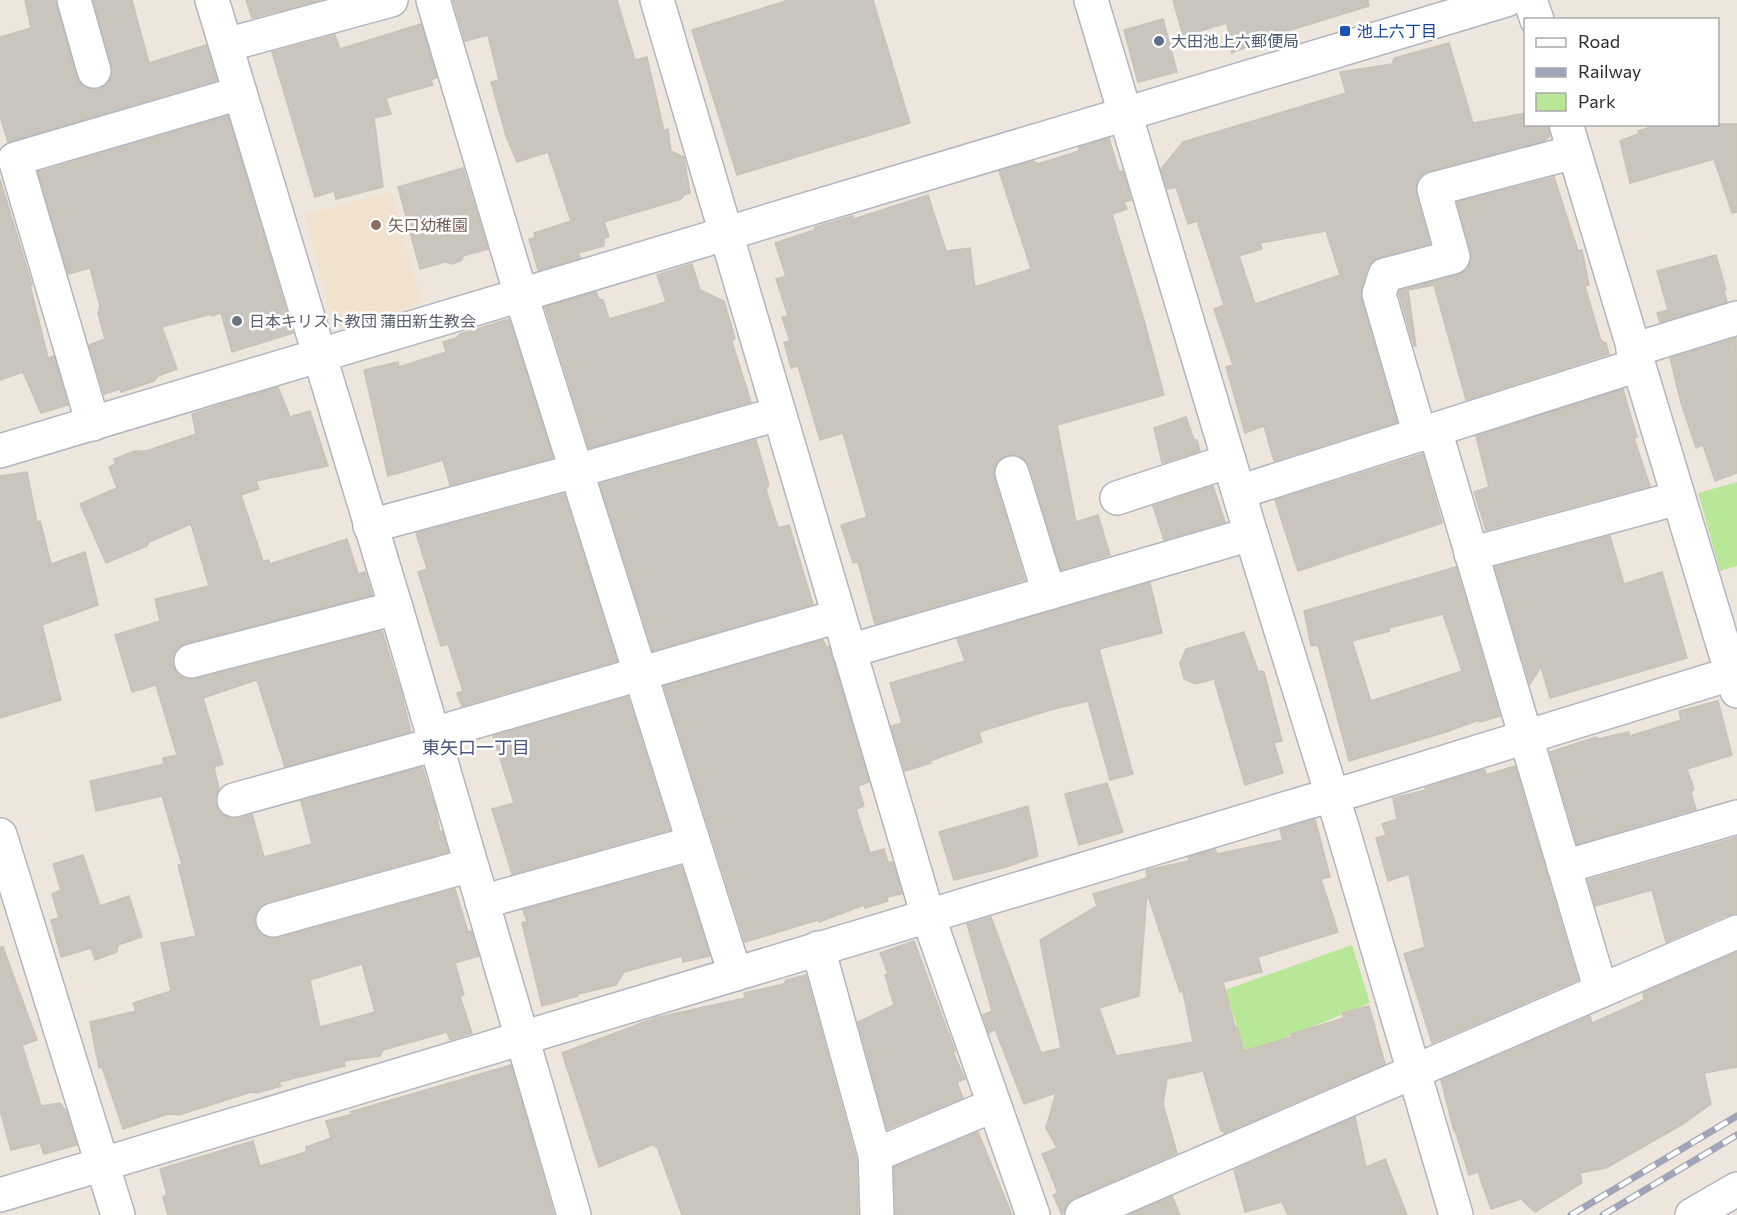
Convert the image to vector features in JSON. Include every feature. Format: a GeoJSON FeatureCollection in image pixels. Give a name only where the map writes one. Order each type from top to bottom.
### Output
{"type":"FeatureCollection","features":[{"type":"Feature","properties":{"kind":"street"},"geometry":{"type":"LineString","coordinates":[[74,0],[94,71]]}},
{"type":"Feature","properties":{"kind":"street"},"geometry":{"type":"LineString","coordinates":[[212,0],[396,608],[574,1215]]}},
{"type":"Feature","properties":{"kind":"street"},"geometry":{"type":"LineString","coordinates":[[226,45],[391,0]]}},
{"type":"Feature","properties":{"kind":"street"},"geometry":{"type":"LineString","coordinates":[[433,0],[521,295],[735,974]]}},
{"type":"Feature","properties":{"kind":"street"},"geometry":{"type":"LineString","coordinates":[[657,0],[928,916],[1033,1215]]}},
{"type":"Feature","properties":{"kind":"street"},"geometry":{"type":"LineString","coordinates":[[1091,0],[1332,795],[1456,1215]]}},
{"type":"Feature","properties":{"kind":"street"},"geometry":{"type":"LineString","coordinates":[[0,452],[1506,0]]}},
{"type":"Feature","properties":{"kind":"street"},"geometry":{"type":"LineString","coordinates":[[1530,0],[1536,18]]}},
{"type":"Feature","properties":{"kind":"street"},"geometry":{"type":"LineString","coordinates":[[93,424],[15,159],[240,93]]}},
{"type":"Feature","properties":{"kind":"street"},"geometry":{"type":"LineString","coordinates":[[0,1195],[818,948],[1354,790],[1525,736],[1735,679],[1570,138],[1434,189],[1453,257],[1385,275],[1379,294],[1471,554],[1525,736],[1601,991]]}},
{"type":"Feature","properties":{"kind":"street"},"geometry":{"type":"LineString","coordinates":[[1239,492],[1427,432],[1636,358],[1737,318]]}},
{"type":"Feature","properties":{"kind":"street"},"geometry":{"type":"LineString","coordinates":[[370,526],[778,414]]}},
{"type":"Feature","properties":{"kind":"street"},"geometry":{"type":"LineString","coordinates":[[1117,498],[1229,461]]}},
{"type":"Feature","properties":{"kind":"street"},"geometry":{"type":"LineString","coordinates":[[1012,473],[1049,593]]}},
{"type":"Feature","properties":{"kind":"street"},"geometry":{"type":"LineString","coordinates":[[1471,554],[1678,498]]}},
{"type":"Feature","properties":{"kind":"street"},"geometry":{"type":"LineString","coordinates":[[849,651],[1251,534]]}},
{"type":"Feature","properties":{"kind":"street"},"geometry":{"type":"LineString","coordinates":[[191,661],[396,608]]}},
{"type":"Feature","properties":{"kind":"street"},"geometry":{"type":"LineString","coordinates":[[234,800],[640,673],[839,616]]}},
{"type":"Feature","properties":{"kind":"street"},"geometry":{"type":"LineString","coordinates":[[1564,867],[1737,817]]}},
{"type":"Feature","properties":{"kind":"street"},"geometry":{"type":"LineString","coordinates":[[0,835],[118,1215]]}},
{"type":"Feature","properties":{"kind":"street"},"geometry":{"type":"LineString","coordinates":[[482,902],[693,843]]}},
{"type":"Feature","properties":{"kind":"street"},"geometry":{"type":"LineString","coordinates":[[273,920],[471,865]]}},
{"type":"Feature","properties":{"kind":"street"},"geometry":{"type":"LineString","coordinates":[[1082,1215],[1737,932]]}},
{"type":"Feature","properties":{"kind":"street"},"geometry":{"type":"LineString","coordinates":[[818,948],[875,1155],[877,1215]]}},
{"type":"Feature","properties":{"kind":"street"},"geometry":{"type":"LineString","coordinates":[[875,1155],[994,1105]]}},
{"type":"Feature","properties":{"kind":"street"},"geometry":{"type":"LineString","coordinates":[[1692,1215],[1737,1189]]}},
{"type":"Feature","properties":{"kind":"shaded area"},"geometry":{"type":"Polygon","coordinates":[[[391,192],[422,304],[334,329],[305,215],[391,192]]]}},
{"type":"Feature","properties":{"kind":"green space"},"geometry":{"type":"Polygon","coordinates":[[[1737,482],[1737,566],[1720,571],[1698,493],[1737,482]]]}},
{"type":"Feature","properties":{"kind":"green space"},"geometry":{"type":"Polygon","coordinates":[[[1352,945],[1370,1003],[1246,1054],[1225,990],[1352,945]]]}},
{"type":"Feature","properties":{"kind":"building"},"geometry":{"type":"Polygon","coordinates":[[[25,0],[56,0],[76,76],[81,84],[89,89],[100,89],[108,84],[112,75],[112,66],[93,0],[132,0],[149,63],[206,45],[217,80],[8,142],[0,116],[0,37],[31,28],[25,0]]]}},
{"type":"Feature","properties":{"kind":"building"},"geometry":{"type":"Polygon","coordinates":[[[246,0],[320,0],[252,18],[246,0]]]}},
{"type":"Feature","properties":{"kind":"building"},"geometry":{"type":"Polygon","coordinates":[[[453,0],[617,0],[635,60],[647,57],[664,131],[668,129],[671,151],[684,157],[690,193],[681,199],[604,222],[609,236],[604,239],[604,246],[578,253],[581,258],[538,270],[529,239],[535,238],[534,233],[571,221],[548,152],[517,162],[506,136],[491,82],[499,80],[488,35],[465,41],[453,0]]]}},
{"type":"Feature","properties":{"kind":"building"},"geometry":{"type":"Polygon","coordinates":[[[789,0],[873,0],[910,123],[737,175],[692,30],[789,0]]]}},
{"type":"Feature","properties":{"kind":"building"},"geometry":{"type":"Polygon","coordinates":[[[1173,0],[1368,0],[1369,6],[1278,34],[1232,53],[1227,23],[1183,36],[1173,0]]]}},
{"type":"Feature","properties":{"kind":"building"},"geometry":{"type":"Polygon","coordinates":[[[1163,19],[1177,72],[1138,82],[1124,30],[1163,19]]]}},
{"type":"Feature","properties":{"kind":"building"},"geometry":{"type":"Polygon","coordinates":[[[421,24],[437,77],[431,80],[433,85],[386,98],[391,114],[374,118],[383,187],[336,199],[334,191],[315,197],[272,52],[335,35],[340,49],[421,24]]]}},
{"type":"Feature","properties":{"kind":"building"},"geometry":{"type":"Polygon","coordinates":[[[1449,43],[1473,123],[1524,113],[1524,126],[1548,126],[1550,136],[1544,141],[1429,171],[1420,176],[1416,185],[1416,194],[1430,244],[1380,257],[1373,261],[1367,269],[1361,289],[1361,299],[1397,422],[1274,461],[1264,426],[1245,433],[1226,367],[1233,365],[1214,309],[1224,305],[1197,221],[1188,224],[1176,187],[1167,189],[1161,169],[1183,142],[1346,93],[1340,72],[1392,64],[1394,58],[1449,43]],[[1326,231],[1260,243],[1262,249],[1239,256],[1255,304],[1340,275],[1326,231]]]}},
{"type":"Feature","properties":{"kind":"building"},"geometry":{"type":"Polygon","coordinates":[[[228,116],[293,333],[232,352],[221,313],[162,327],[177,369],[158,376],[154,381],[121,392],[120,389],[104,394],[89,345],[105,339],[98,313],[100,306],[90,268],[68,274],[38,172],[228,116]]]}},
{"type":"Feature","properties":{"kind":"building"},"geometry":{"type":"Polygon","coordinates":[[[1737,124],[1737,212],[1732,213],[1714,159],[1630,183],[1620,141],[1638,134],[1638,131],[1654,126],[1737,124]]]}},
{"type":"Feature","properties":{"kind":"building"},"geometry":{"type":"Polygon","coordinates":[[[1109,138],[1119,172],[1123,171],[1131,200],[1124,202],[1127,209],[1112,214],[1164,395],[1057,425],[1076,522],[1098,515],[1110,555],[1061,570],[1030,467],[1024,459],[1017,455],[1007,455],[998,461],[994,469],[994,478],[1025,580],[875,624],[858,562],[853,563],[841,525],[867,517],[843,433],[820,440],[798,366],[791,368],[784,342],[790,341],[782,317],[788,316],[776,279],[786,276],[775,243],[814,230],[815,227],[853,216],[854,219],[928,195],[946,251],[970,248],[975,287],[1031,269],[999,171],[1033,161],[1038,164],[1079,151],[1079,147],[1109,138]]]}},
{"type":"Feature","properties":{"kind":"building"},"geometry":{"type":"Polygon","coordinates":[[[463,168],[488,249],[463,256],[462,260],[453,264],[445,262],[420,269],[398,187],[463,168]]]}},
{"type":"Feature","properties":{"kind":"building"},"geometry":{"type":"Polygon","coordinates":[[[1554,177],[1578,251],[1582,250],[1589,285],[1585,286],[1601,341],[1606,343],[1609,354],[1466,400],[1434,285],[1408,290],[1416,346],[1414,346],[1399,294],[1400,290],[1458,275],[1467,270],[1471,261],[1471,252],[1457,202],[1554,177]]]}},
{"type":"Feature","properties":{"kind":"building"},"geometry":{"type":"Polygon","coordinates":[[[0,179],[32,285],[30,285],[48,358],[54,356],[68,405],[41,413],[23,372],[0,380],[0,179]]]}},
{"type":"Feature","properties":{"kind":"building"},"geometry":{"type":"Polygon","coordinates":[[[1716,255],[1727,302],[1660,322],[1657,313],[1668,310],[1657,271],[1716,255]]]}},
{"type":"Feature","properties":{"kind":"building"},"geometry":{"type":"Polygon","coordinates":[[[692,264],[700,290],[724,301],[735,338],[732,342],[751,402],[589,448],[545,307],[596,292],[599,299],[603,300],[609,319],[666,302],[657,275],[692,264]]]}},
{"type":"Feature","properties":{"kind":"building"},"geometry":{"type":"Polygon","coordinates":[[[509,319],[553,458],[450,485],[443,460],[388,476],[364,370],[398,362],[399,367],[446,352],[443,342],[456,338],[460,334],[509,319]]]}},
{"type":"Feature","properties":{"kind":"building"},"geometry":{"type":"Polygon","coordinates":[[[1736,338],[1737,473],[1715,481],[1703,445],[1696,448],[1681,403],[1670,358],[1736,338]]]}},
{"type":"Feature","properties":{"kind":"building"},"geometry":{"type":"Polygon","coordinates":[[[278,387],[290,417],[310,411],[328,466],[256,481],[259,489],[241,495],[263,561],[269,560],[270,564],[347,539],[358,574],[365,572],[372,595],[186,643],[178,647],[173,655],[173,666],[178,675],[185,679],[196,679],[382,631],[411,732],[285,767],[257,680],[203,698],[223,764],[214,767],[219,789],[216,804],[220,813],[229,818],[252,814],[264,857],[312,844],[301,801],[422,767],[435,807],[440,832],[442,831],[448,852],[268,902],[259,907],[255,915],[255,924],[260,934],[269,938],[278,938],[455,889],[468,932],[471,931],[479,956],[455,963],[464,995],[460,996],[472,1033],[450,1040],[447,1032],[383,1050],[380,1056],[344,1061],[345,1066],[279,1082],[281,1086],[257,1093],[251,1092],[179,1115],[168,1114],[123,1129],[102,1067],[99,1068],[90,1022],[136,1011],[133,1003],[171,991],[161,943],[196,936],[178,865],[182,865],[162,796],[96,811],[90,781],[164,764],[163,758],[177,755],[156,685],[132,692],[115,635],[160,621],[155,599],[209,586],[191,524],[106,563],[80,504],[117,488],[109,467],[115,464],[114,459],[196,434],[192,414],[278,387]],[[362,964],[310,980],[320,1027],[375,1012],[362,964]]]}},
{"type":"Feature","properties":{"kind":"building"},"geometry":{"type":"Polygon","coordinates":[[[1623,389],[1637,437],[1634,438],[1650,486],[1486,530],[1474,492],[1489,487],[1476,436],[1623,389]]]}},
{"type":"Feature","properties":{"kind":"building"},"geometry":{"type":"Polygon","coordinates":[[[1186,417],[1200,451],[1162,463],[1154,428],[1186,417]]]}},
{"type":"Feature","properties":{"kind":"building"},"geometry":{"type":"Polygon","coordinates":[[[756,440],[769,485],[766,489],[778,528],[789,525],[813,604],[653,651],[600,484],[756,440]]]}},
{"type":"Feature","properties":{"kind":"building"},"geometry":{"type":"Polygon","coordinates":[[[1423,454],[1442,523],[1298,571],[1275,500],[1423,454]]]}},
{"type":"Feature","properties":{"kind":"building"},"geometry":{"type":"Polygon","coordinates":[[[27,472],[37,522],[40,521],[51,564],[85,552],[98,605],[42,625],[61,700],[0,718],[0,476],[27,472]]]}},
{"type":"Feature","properties":{"kind":"building"},"geometry":{"type":"Polygon","coordinates":[[[1213,486],[1225,522],[1164,540],[1153,506],[1213,486]]]}},
{"type":"Feature","properties":{"kind":"building"},"geometry":{"type":"Polygon","coordinates":[[[564,494],[617,661],[462,706],[457,693],[463,691],[448,644],[441,646],[418,572],[427,569],[416,533],[564,494]]]}},
{"type":"Feature","properties":{"kind":"building"},"geometry":{"type":"Polygon","coordinates":[[[1610,536],[1624,584],[1662,572],[1687,658],[1550,698],[1541,667],[1530,684],[1495,567],[1610,536]]]}},
{"type":"Feature","properties":{"kind":"building"},"geometry":{"type":"Polygon","coordinates":[[[1456,567],[1500,716],[1480,722],[1479,720],[1349,761],[1318,645],[1311,646],[1304,611],[1456,567]],[[1443,614],[1389,628],[1390,631],[1352,641],[1371,701],[1462,671],[1443,614]]]}},
{"type":"Feature","properties":{"kind":"building"},"geometry":{"type":"Polygon","coordinates":[[[1150,583],[1162,633],[1099,649],[1133,774],[1110,780],[1088,701],[979,732],[982,742],[905,771],[891,726],[902,723],[890,683],[965,661],[957,639],[1150,583]]]}},
{"type":"Feature","properties":{"kind":"building"},"geometry":{"type":"Polygon","coordinates":[[[1244,632],[1258,671],[1264,672],[1282,741],[1274,743],[1283,773],[1245,785],[1214,679],[1196,684],[1184,679],[1180,663],[1186,649],[1244,632]]]}},
{"type":"Feature","properties":{"kind":"building"},"geometry":{"type":"Polygon","coordinates":[[[823,640],[826,647],[829,646],[869,782],[858,786],[864,806],[856,809],[870,853],[884,849],[888,862],[893,862],[902,894],[887,897],[888,901],[865,908],[864,905],[819,922],[818,920],[745,942],[664,686],[823,640]]]}},
{"type":"Feature","properties":{"kind":"building"},"geometry":{"type":"Polygon","coordinates":[[[628,697],[670,830],[512,874],[492,809],[514,803],[493,736],[628,697]]]}},
{"type":"Feature","properties":{"kind":"building"},"geometry":{"type":"Polygon","coordinates":[[[1718,701],[1732,755],[1687,769],[1694,789],[1691,792],[1696,809],[1577,844],[1550,752],[1596,737],[1597,739],[1629,732],[1630,736],[1681,720],[1679,711],[1718,701]]]}},
{"type":"Feature","properties":{"kind":"building"},"geometry":{"type":"Polygon","coordinates":[[[1515,766],[1578,980],[1432,1043],[1404,954],[1425,947],[1409,874],[1388,881],[1376,838],[1386,835],[1382,824],[1397,819],[1393,798],[1426,790],[1425,788],[1482,770],[1485,770],[1486,775],[1515,766]]]}},
{"type":"Feature","properties":{"kind":"building"},"geometry":{"type":"Polygon","coordinates":[[[1107,783],[1123,832],[1079,845],[1065,794],[1107,783]]]}},
{"type":"Feature","properties":{"kind":"building"},"geometry":{"type":"Polygon","coordinates":[[[1028,806],[1038,856],[954,880],[939,832],[1028,806]]]}},
{"type":"Feature","properties":{"kind":"building"},"geometry":{"type":"Polygon","coordinates":[[[1315,819],[1330,877],[1321,879],[1338,932],[1258,957],[1262,972],[1223,982],[1244,1051],[1292,1037],[1291,1034],[1344,1018],[1342,1013],[1369,1006],[1385,1064],[1224,1133],[1221,1131],[1203,1071],[1167,1079],[1163,1104],[1177,1153],[1075,1198],[1067,1204],[1062,1215],[1053,1195],[1058,1193],[1042,1154],[1057,1148],[1046,1128],[1056,1093],[1024,1104],[995,1029],[989,1033],[983,1015],[992,1011],[967,924],[991,917],[1041,1053],[1061,1048],[1040,940],[1097,906],[1093,894],[1147,878],[1146,870],[1189,861],[1188,857],[1215,849],[1217,854],[1283,840],[1280,830],[1315,819]],[[1147,893],[1139,996],[1099,1008],[1116,1056],[1193,1042],[1183,991],[1180,992],[1147,893]]]}},
{"type":"Feature","properties":{"kind":"building"},"geometry":{"type":"Polygon","coordinates":[[[1737,837],[1737,913],[1666,942],[1652,890],[1595,906],[1588,880],[1737,837]]]}},
{"type":"Feature","properties":{"kind":"building"},"geometry":{"type":"Polygon","coordinates":[[[83,855],[100,906],[129,896],[142,937],[118,945],[117,952],[95,960],[91,948],[61,957],[51,920],[59,918],[52,894],[61,890],[53,864],[83,855]]]}},
{"type":"Feature","properties":{"kind":"building"},"geometry":{"type":"Polygon","coordinates":[[[681,866],[710,956],[683,962],[682,956],[624,972],[616,985],[542,1006],[522,923],[527,921],[523,910],[681,866]]]}},
{"type":"Feature","properties":{"kind":"building"},"geometry":{"type":"Polygon","coordinates":[[[914,941],[955,1051],[953,1052],[965,1079],[957,1082],[963,1098],[887,1129],[858,1022],[894,1005],[885,975],[888,974],[880,953],[914,941]]]}},
{"type":"Feature","properties":{"kind":"building"},"geometry":{"type":"Polygon","coordinates":[[[0,947],[3,947],[37,1040],[22,1045],[41,1106],[60,1103],[66,1111],[77,1145],[44,1154],[40,1143],[11,1150],[0,1110],[0,947]]]}},
{"type":"Feature","properties":{"kind":"building"},"geometry":{"type":"Polygon","coordinates":[[[1737,952],[1737,1067],[1704,1073],[1711,1104],[1683,1124],[1606,1168],[1580,1173],[1582,1183],[1535,1212],[1521,1199],[1491,1209],[1478,1172],[1469,1175],[1454,1131],[1441,1080],[1590,1016],[1592,1023],[1644,1000],[1643,993],[1737,952]]]}},
{"type":"Feature","properties":{"kind":"building"},"geometry":{"type":"Polygon","coordinates":[[[806,975],[856,1158],[858,1215],[682,1215],[654,1144],[599,1167],[562,1053],[655,1018],[745,998],[744,993],[784,984],[786,980],[806,975]]]}},
{"type":"Feature","properties":{"kind":"building"},"geometry":{"type":"Polygon","coordinates":[[[511,1065],[554,1215],[168,1215],[163,1197],[167,1194],[160,1169],[253,1141],[260,1166],[306,1152],[306,1147],[331,1138],[326,1121],[511,1065]]]}},
{"type":"Feature","properties":{"kind":"building"},"geometry":{"type":"Polygon","coordinates":[[[1355,1117],[1366,1167],[1385,1159],[1407,1215],[1288,1215],[1282,1202],[1245,1212],[1234,1170],[1355,1117]]]}},
{"type":"Feature","properties":{"kind":"building"},"geometry":{"type":"Polygon","coordinates":[[[978,1132],[1012,1215],[896,1215],[894,1167],[978,1132]]]}},
{"type":"Feature","properties":{"kind":"building"},"geometry":{"type":"Polygon","coordinates":[[[1172,1196],[1180,1215],[1129,1215],[1172,1196]]]}},
{"type":"Feature","properties":{"kind":"railway"},"geometry":{"type":"LineString","coordinates":[[1571,1215],[1737,1116]]}},
{"type":"Feature","properties":{"kind":"railway"},"geometry":{"type":"LineString","coordinates":[[1603,1215],[1737,1135]]}},
{"type":"Feature","properties":{"kind":"place","name":"池上六丁目"},"geometry":{"type":"Point","coordinates":[1345,31]}},
{"type":"Feature","properties":{"kind":"place","name":"大田池上六郵便局"},"geometry":{"type":"Point","coordinates":[1159,41]}},
{"type":"Feature","properties":{"kind":"place","name":"矢口幼稚園"},"geometry":{"type":"Point","coordinates":[376,225]}},
{"type":"Feature","properties":{"kind":"place","name":"日本キリスト教団 蒲田新生教会"},"geometry":{"type":"Point","coordinates":[237,321]}},
{"type":"Feature","properties":{"kind":"district","name":"東矢口一丁目"},"geometry":{"type":"Point","coordinates":[476,748]}}]}
